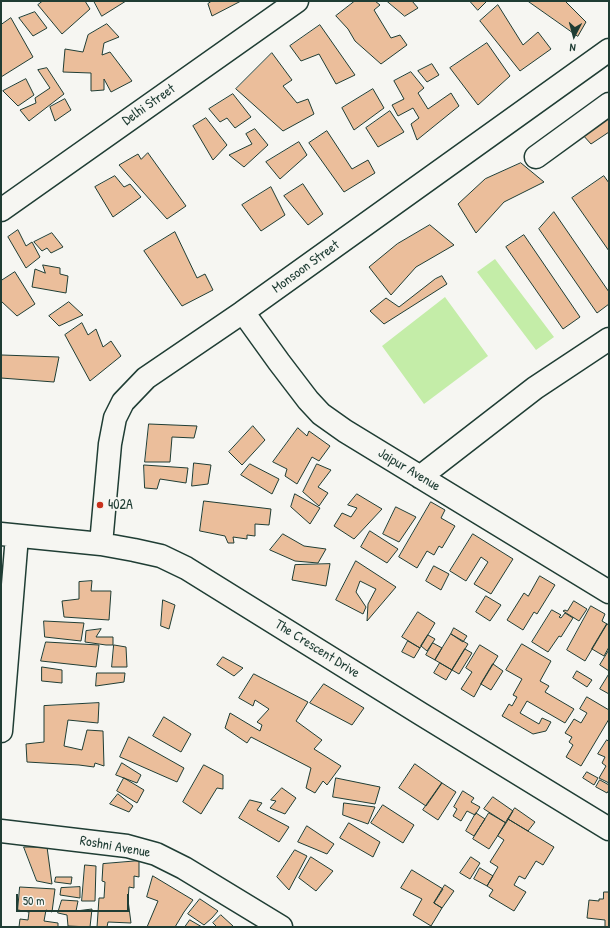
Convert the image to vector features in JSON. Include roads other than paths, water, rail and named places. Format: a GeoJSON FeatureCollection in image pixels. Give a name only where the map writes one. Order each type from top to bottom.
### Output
{"type":"FeatureCollection","features":[{"type":"Feature","properties":{"kind":"street","name":"Delhi Street"},"geometry":{"type":"LineString","coordinates":[[1,210],[297,1]]}},
{"type":"Feature","properties":{"kind":"street","name":"Monsoon Street"},"geometry":{"type":"LineString","coordinates":[[102,544],[110,444],[115,418],[123,402],[146,378],[242,312],[609,50]]}},
{"type":"Feature","properties":{"kind":"street"},"geometry":{"type":"LineString","coordinates":[[536,157],[609,104]]}},
{"type":"Feature","properties":{"kind":"street","name":"Jaipur Avenue"},"geometry":{"type":"LineString","coordinates":[[242,312],[308,400],[321,414],[345,431],[609,592]]}},
{"type":"Feature","properties":{"kind":"street"},"geometry":{"type":"LineString","coordinates":[[420,477],[536,388],[609,339]]}},
{"type":"Feature","properties":{"kind":"street"},"geometry":{"type":"LineString","coordinates":[[1,731],[9,535]]}},
{"type":"Feature","properties":{"kind":"street","name":"The Crescent Drive"},"geometry":{"type":"LineString","coordinates":[[9,535],[102,544],[161,556],[186,568],[421,714],[609,828]]}},
{"type":"Feature","properties":{"kind":"street","name":"Roshni Avenue"},"geometry":{"type":"LineString","coordinates":[[1,831],[127,846],[156,854],[184,868],[281,927]]}},
{"type":"Feature","properties":{"kind":"place","name":"402A"},"geometry":{"type":"Point","coordinates":[100,505]}}]}
